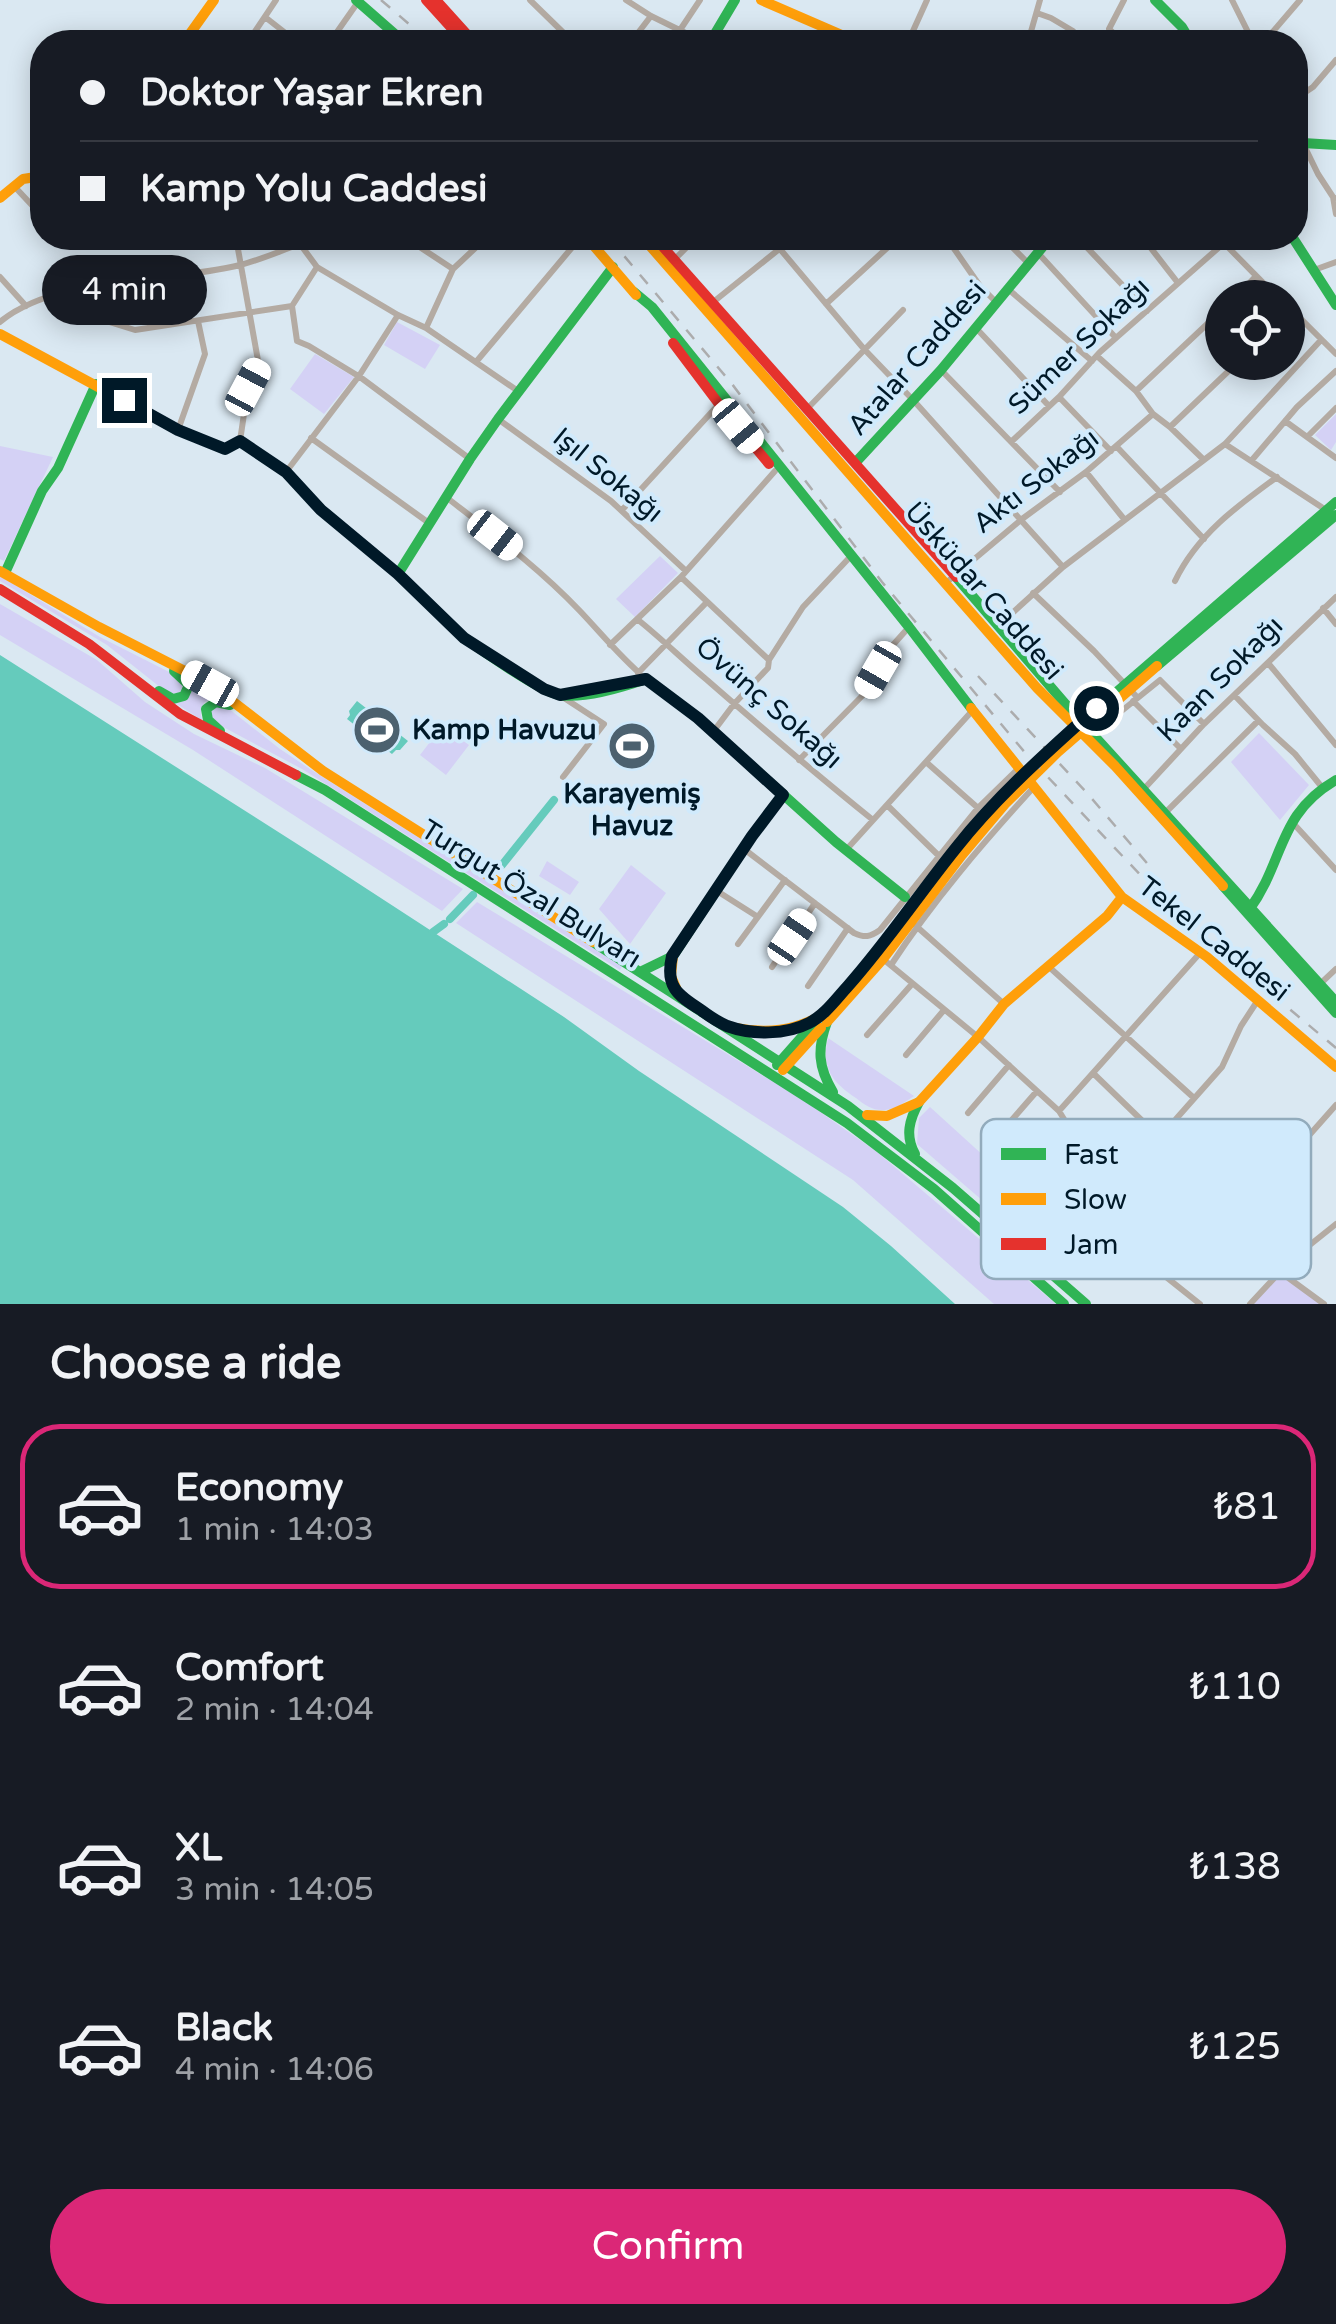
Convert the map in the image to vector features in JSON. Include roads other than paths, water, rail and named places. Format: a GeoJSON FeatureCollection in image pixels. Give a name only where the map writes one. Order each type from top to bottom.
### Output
{"type":"FeatureCollection","features":[{"type":"Feature","properties":{"kind":"main road"},"geometry":{"type":"LineString","coordinates":[[193,30],[214,0]]}},
{"type":"Feature","properties":{"kind":"main road"},"geometry":{"type":"LineString","coordinates":[[426,0],[453,30]]}},
{"type":"Feature","properties":{"kind":"main road"},"geometry":{"type":"LineString","coordinates":[[436,0],[463,30]]}},
{"type":"Feature","properties":{"kind":"main road"},"geometry":{"type":"LineString","coordinates":[[715,30],[735,0]]}},
{"type":"Feature","properties":{"kind":"main road"},"geometry":{"type":"LineString","coordinates":[[761,0],[822,30]]}},
{"type":"Feature","properties":{"kind":"main road"},"geometry":{"type":"LineString","coordinates":[[1155,0],[1184,30]]}},
{"type":"Feature","properties":{"kind":"main road"},"geometry":{"type":"LineString","coordinates":[[357,1],[390,30]]}},
{"type":"Feature","properties":{"kind":"main road"},"geometry":{"type":"LineString","coordinates":[[1308,144],[1336,145]]}},
{"type":"Feature","properties":{"kind":"main road"},"geometry":{"type":"LineString","coordinates":[[0,198],[30,178]]}},
{"type":"Feature","properties":{"kind":"main road","name":"Tekel Caddesi"},"geometry":{"type":"LineString","coordinates":[[596,250],[634,292],[719,404],[850,556]]}},
{"type":"Feature","properties":{"kind":"main road","name":"Üsküdar Caddesi"},"geometry":{"type":"LineString","coordinates":[[655,250],[806,410],[852,466]]}},
{"type":"Feature","properties":{"kind":"main road","name":"Üsküdar Caddesi"},"geometry":{"type":"LineString","coordinates":[[665,250],[709,306],[951,579],[1037,688],[1091,736]]}},
{"type":"Feature","properties":{"kind":"main road","name":"Atalar Caddesi"},"geometry":{"type":"LineString","coordinates":[[852,466],[914,401],[1040,250]]}},
{"type":"Feature","properties":{"kind":"main road"},"geometry":{"type":"LineString","coordinates":[[1301,250],[1336,305]]}},
{"type":"Feature","properties":{"kind":"main road"},"geometry":{"type":"LineString","coordinates":[[398,574],[498,419],[613,267]]}},
{"type":"Feature","properties":{"kind":"main road","name":"Tekel Caddesi"},"geometry":{"type":"LineString","coordinates":[[634,292],[652,307],[1122,898],[1200,952],[1336,1067]]}},
{"type":"Feature","properties":{"kind":"main road"},"geometry":{"type":"LineString","coordinates":[[0,334],[178,430],[225,449],[240,441],[286,472],[321,510],[398,574],[464,638],[544,689],[566,694],[606,690],[641,678],[713,732],[913,904]]}},
{"type":"Feature","properties":{"kind":"main road"},"geometry":{"type":"LineString","coordinates":[[3,572],[42,491],[58,468],[96,384]]}},
{"type":"Feature","properties":{"kind":"main road"},"geometry":{"type":"LineString","coordinates":[[774,1074],[876,955],[913,904],[1005,804],[1156,663],[1334,512]]}},
{"type":"Feature","properties":{"kind":"main road","name":"Turgut Özal Bulvarı"},"geometry":{"type":"LineString","coordinates":[[3,572],[99,628],[210,684],[323,771],[855,1110],[981,1213]]}},
{"type":"Feature","properties":{"kind":"main road","name":"Üsküdar Caddesi"},"geometry":{"type":"LineString","coordinates":[[951,579],[998,627],[1248,911],[1336,1002]]}},
{"type":"Feature","properties":{"kind":"main road","name":"Turgut Özal Bulvarı"},"geometry":{"type":"LineString","coordinates":[[0,588],[64,626],[180,714],[325,790],[848,1122],[981,1230]]}},
{"type":"Feature","properties":{"kind":"main road"},"geometry":{"type":"LineString","coordinates":[[113,663],[167,697],[180,699],[188,690],[186,681],[157,656]]}},
{"type":"Feature","properties":{"kind":"main road"},"geometry":{"type":"LineString","coordinates":[[232,742],[208,720],[206,709],[218,701],[248,713]]}},
{"type":"Feature","properties":{"kind":"main road"},"geometry":{"type":"LineString","coordinates":[[1248,911],[1262,896],[1291,822],[1321,786],[1336,780]]}},
{"type":"Feature","properties":{"kind":"main road","name":"Üsküdar Caddesi"},"geometry":{"type":"LineString","coordinates":[[1141,792],[1165,814],[1248,911]]}},
{"type":"Feature","properties":{"kind":"main road"},"geometry":{"type":"LineString","coordinates":[[640,972],[672,956],[783,795]]}},
{"type":"Feature","properties":{"kind":"main road"},"geometry":{"type":"LineString","coordinates":[[916,1156],[908,1138],[912,1114],[919,1102],[1004,1004],[1122,898]]}},
{"type":"Feature","properties":{"kind":"main road"},"geometry":{"type":"LineString","coordinates":[[724,1025],[768,1032],[790,1030],[824,1018],[887,962],[914,924],[913,904]]}},
{"type":"Feature","properties":{"kind":"main road"},"geometry":{"type":"LineString","coordinates":[[672,956],[670,976],[682,998]]}},
{"type":"Feature","properties":{"kind":"main road","name":"Üsküdar Caddesi"},"geometry":{"type":"LineString","coordinates":[[1318,987],[1336,1013]]}},
{"type":"Feature","properties":{"kind":"main road"},"geometry":{"type":"LineString","coordinates":[[824,1018],[819,1064],[836,1097]]}},
{"type":"Feature","properties":{"kind":"main road"},"geometry":{"type":"LineString","coordinates":[[855,1110],[878,1118],[919,1102]]}},
{"type":"Feature","properties":{"kind":"main road","name":"Turgut Özal Bulvarı"},"geometry":{"type":"LineString","coordinates":[[1036,1279],[1064,1304]]}},
{"type":"Feature","properties":{"kind":"main road","name":"Turgut Özal Bulvarı"},"geometry":{"type":"LineString","coordinates":[[1057,1279],[1086,1304]]}},
{"type":"Feature","properties":{"kind":"street"},"geometry":{"type":"LineString","coordinates":[[256,30],[276,0]]}},
{"type":"Feature","properties":{"kind":"street"},"geometry":{"type":"LineString","coordinates":[[530,0],[561,30]]}},
{"type":"Feature","properties":{"kind":"street"},"geometry":{"type":"LineString","coordinates":[[632,2],[680,30],[700,0]]}},
{"type":"Feature","properties":{"kind":"street"},"geometry":{"type":"LineString","coordinates":[[913,30],[926,2],[915,0]]}},
{"type":"Feature","properties":{"kind":"street"},"geometry":{"type":"LineString","coordinates":[[1032,30],[1040,0]]}},
{"type":"Feature","properties":{"kind":"street"},"geometry":{"type":"LineString","coordinates":[[1110,30],[1124,0]]}},
{"type":"Feature","properties":{"kind":"street"},"geometry":{"type":"LineString","coordinates":[[1234,0],[1248,30]]}},
{"type":"Feature","properties":{"kind":"street"},"geometry":{"type":"LineString","coordinates":[[1274,30],[1300,0]]}},
{"type":"Feature","properties":{"kind":"street"},"geometry":{"type":"LineString","coordinates":[[338,30],[357,1]]}},
{"type":"Feature","properties":{"kind":"street"},"geometry":{"type":"LineString","coordinates":[[1037,13],[1071,30]]}},
{"type":"Feature","properties":{"kind":"street"},"geometry":{"type":"LineString","coordinates":[[265,16],[282,30]]}},
{"type":"Feature","properties":{"kind":"street"},"geometry":{"type":"LineString","coordinates":[[640,30],[651,16]]}},
{"type":"Feature","properties":{"kind":"street"},"geometry":{"type":"LineString","coordinates":[[1308,90],[1336,60]]}},
{"type":"Feature","properties":{"kind":"street"},"geometry":{"type":"LineString","coordinates":[[1308,158],[1334,198],[1336,214]]}},
{"type":"Feature","properties":{"kind":"street"},"geometry":{"type":"LineString","coordinates":[[14,186],[30,203]]}},
{"type":"Feature","properties":{"kind":"street"},"geometry":{"type":"LineString","coordinates":[[238,250],[259,366],[248,387],[240,441]]}},
{"type":"Feature","properties":{"kind":"street"},"geometry":{"type":"LineString","coordinates":[[0,322],[26,306],[61,294],[240,265],[279,250]]}},
{"type":"Feature","properties":{"kind":"street"},"geometry":{"type":"LineString","coordinates":[[307,250],[317,267],[398,316],[426,328],[518,391]]}},
{"type":"Feature","properties":{"kind":"street"},"geometry":{"type":"LineString","coordinates":[[425,250],[453,268]]}},
{"type":"Feature","properties":{"kind":"street"},"geometry":{"type":"LineString","coordinates":[[426,328],[453,268],[473,250]]}},
{"type":"Feature","properties":{"kind":"street"},"geometry":{"type":"LineString","coordinates":[[476,362],[574,250]]}},
{"type":"Feature","properties":{"kind":"street"},"geometry":{"type":"LineString","coordinates":[[674,260],[684,250]]}},
{"type":"Feature","properties":{"kind":"street"},"geometry":{"type":"LineString","coordinates":[[709,306],[779,250]]}},
{"type":"Feature","properties":{"kind":"street"},"geometry":{"type":"LineString","coordinates":[[781,250],[864,349],[1063,567]]}},
{"type":"Feature","properties":{"kind":"street"},"geometry":{"type":"LineString","coordinates":[[825,304],[885,250]]}},
{"type":"Feature","properties":{"kind":"street"},"geometry":{"type":"LineString","coordinates":[[955,250],[997,303]]}},
{"type":"Feature","properties":{"kind":"street"},"geometry":{"type":"LineString","coordinates":[[1015,250],[1029,264]]}},
{"type":"Feature","properties":{"kind":"street"},"geometry":{"type":"LineString","coordinates":[[1089,250],[1147,311]]}},
{"type":"Feature","properties":{"kind":"street"},"geometry":{"type":"LineString","coordinates":[[1153,250],[1178,283]]}},
{"type":"Feature","properties":{"kind":"street","name":"Sümer Sokağı"},"geometry":{"type":"LineString","coordinates":[[1010,442],[1211,250]]}},
{"type":"Feature","properties":{"kind":"street"},"geometry":{"type":"LineString","coordinates":[[1231,250],[1260,280]]}},
{"type":"Feature","properties":{"kind":"street"},"geometry":{"type":"LineString","coordinates":[[1038,253],[1116,338]]}},
{"type":"Feature","properties":{"kind":"street"},"geometry":{"type":"LineString","coordinates":[[1314,270],[1336,262]]}},
{"type":"Feature","properties":{"kind":"street"},"geometry":{"type":"LineString","coordinates":[[317,267],[292,306],[297,341],[358,376],[470,459]]}},
{"type":"Feature","properties":{"kind":"street"},"geometry":{"type":"LineString","coordinates":[[1252,280],[1256,276]]}},
{"type":"Feature","properties":{"kind":"street"},"geometry":{"type":"LineString","coordinates":[[0,277],[26,306]]}},
{"type":"Feature","properties":{"kind":"street"},"geometry":{"type":"LineString","coordinates":[[1008,289],[1136,391],[1153,414],[1204,460]]}},
{"type":"Feature","properties":{"kind":"street"},"geometry":{"type":"LineString","coordinates":[[61,294],[106,321],[134,330],[292,306]]}},
{"type":"Feature","properties":{"kind":"street"},"geometry":{"type":"LineString","coordinates":[[806,410],[903,310]]}},
{"type":"Feature","properties":{"kind":"street"},"geometry":{"type":"LineString","coordinates":[[286,472],[398,316]]}},
{"type":"Feature","properties":{"kind":"street"},"geometry":{"type":"LineString","coordinates":[[178,430],[204,354],[198,321]]}},
{"type":"Feature","properties":{"kind":"street"},"geometry":{"type":"LineString","coordinates":[[1136,391],[1205,326]]}},
{"type":"Feature","properties":{"kind":"street"},"geometry":{"type":"LineString","coordinates":[[1305,326],[1336,354]]}},
{"type":"Feature","properties":{"kind":"street"},"geometry":{"type":"LineString","coordinates":[[976,328],[1050,406]]}},
{"type":"Feature","properties":{"kind":"street"},"geometry":{"type":"LineString","coordinates":[[998,627],[1063,567],[1224,444],[1321,340]]}},
{"type":"Feature","properties":{"kind":"street"},"geometry":{"type":"LineString","coordinates":[[941,370],[1060,492]]}},
{"type":"Feature","properties":{"kind":"street"},"geometry":{"type":"LineString","coordinates":[[1252,460],[1296,407],[1336,371]]}},
{"type":"Feature","properties":{"kind":"street"},"geometry":{"type":"LineString","coordinates":[[1170,427],[1219,380]]}},
{"type":"Feature","properties":{"kind":"street"},"geometry":{"type":"LineString","coordinates":[[1059,397],[1204,539]]}},
{"type":"Feature","properties":{"kind":"street"},"geometry":{"type":"LineString","coordinates":[[622,510],[719,404]]}},
{"type":"Feature","properties":{"kind":"street"},"geometry":{"type":"LineString","coordinates":[[1307,437],[1336,408]]}},
{"type":"Feature","properties":{"kind":"street","name":"Aktı Sokağı"},"geometry":{"type":"LineString","coordinates":[[951,579],[1153,414]]}},
{"type":"Feature","properties":{"kind":"street","name":"Işıl Sokağı"},"geometry":{"type":"LineString","coordinates":[[498,419],[622,510],[707,602],[768,660]]}},
{"type":"Feature","properties":{"kind":"street"},"geometry":{"type":"LineString","coordinates":[[1285,421],[1335,454]]}},
{"type":"Feature","properties":{"kind":"street"},"geometry":{"type":"LineString","coordinates":[[310,438],[430,524]]}},
{"type":"Feature","properties":{"kind":"street"},"geometry":{"type":"LineString","coordinates":[[1224,444],[1334,512]]}},
{"type":"Feature","properties":{"kind":"street"},"geometry":{"type":"LineString","coordinates":[[610,645],[683,574],[775,471]]}},
{"type":"Feature","properties":{"kind":"street"},"geometry":{"type":"LineString","coordinates":[[1086,472],[1124,519]]}},
{"type":"Feature","properties":{"kind":"street"},"geometry":{"type":"LineString","coordinates":[[1175,581],[1184,561],[1225,515],[1277,477]]}},
{"type":"Feature","properties":{"kind":"street"},"geometry":{"type":"LineString","coordinates":[[446,497],[518,553],[579,609],[641,678],[666,643],[707,602]]}},
{"type":"Feature","properties":{"kind":"street"},"geometry":{"type":"LineString","coordinates":[[713,732],[768,668],[768,660],[803,608],[850,556]]}},
{"type":"Feature","properties":{"kind":"street"},"geometry":{"type":"LineString","coordinates":[[1033,593],[1180,749]]}},
{"type":"Feature","properties":{"kind":"street","name":"Kaan Sokağı"},"geometry":{"type":"LineString","coordinates":[[1141,792],[1204,724],[1336,597]]}},
{"type":"Feature","properties":{"kind":"street"},"geometry":{"type":"LineString","coordinates":[[1322,608],[1336,624]]}},
{"type":"Feature","properties":{"kind":"street","name":"Övünç Sokağı"},"geometry":{"type":"LineString","coordinates":[[636,619],[874,820]]}},
{"type":"Feature","properties":{"kind":"street"},"geometry":{"type":"LineString","coordinates":[[799,760],[864,694],[908,627]]}},
{"type":"Feature","properties":{"kind":"street"},"geometry":{"type":"LineString","coordinates":[[1268,663],[1336,746]]}},
{"type":"Feature","properties":{"kind":"street"},"geometry":{"type":"LineString","coordinates":[[1091,736],[1160,680],[1204,724]]}},
{"type":"Feature","properties":{"kind":"street"},"geometry":{"type":"LineString","coordinates":[[563,777],[604,724],[566,694]]}},
{"type":"Feature","properties":{"kind":"street"},"geometry":{"type":"LineString","coordinates":[[1235,696],[1295,754],[1321,786]]}},
{"type":"Feature","properties":{"kind":"street"},"geometry":{"type":"LineString","coordinates":[[846,850],[974,710]]}},
{"type":"Feature","properties":{"kind":"street"},"geometry":{"type":"LineString","coordinates":[[1165,814],[1258,721]]}},
{"type":"Feature","properties":{"kind":"street"},"geometry":{"type":"LineString","coordinates":[[926,762],[978,808]]}},
{"type":"Feature","properties":{"kind":"street"},"geometry":{"type":"LineString","coordinates":[[744,849],[848,928],[863,937],[870,936],[913,904],[938,855],[1018,769]]}},
{"type":"Feature","properties":{"kind":"street"},"geometry":{"type":"LineString","coordinates":[[1004,1004],[914,924],[1034,788]]}},
{"type":"Feature","properties":{"kind":"street"},"geometry":{"type":"LineString","coordinates":[[886,806],[938,855]]}},
{"type":"Feature","properties":{"kind":"street"},"geometry":{"type":"LineString","coordinates":[[1291,822],[1336,870]]}},
{"type":"Feature","properties":{"kind":"street"},"geometry":{"type":"LineString","coordinates":[[738,944],[785,880]]}},
{"type":"Feature","properties":{"kind":"street"},"geometry":{"type":"LineString","coordinates":[[717,891],[758,918]]}},
{"type":"Feature","properties":{"kind":"street"},"geometry":{"type":"LineString","coordinates":[[772,967],[815,903]]}},
{"type":"Feature","properties":{"kind":"street"},"geometry":{"type":"LineString","coordinates":[[808,986],[848,928]]}},
{"type":"Feature","properties":{"kind":"street"},"geometry":{"type":"LineString","coordinates":[[1060,1111],[1200,952]]}},
{"type":"Feature","properties":{"kind":"street"},"geometry":{"type":"LineString","coordinates":[[887,962],[978,1037],[1064,1119]]}},
{"type":"Feature","properties":{"kind":"street"},"geometry":{"type":"LineString","coordinates":[[1048,966],[1194,1098]]}},
{"type":"Feature","properties":{"kind":"street"},"geometry":{"type":"LineString","coordinates":[[1318,987],[1336,969]]}},
{"type":"Feature","properties":{"kind":"street"},"geometry":{"type":"LineString","coordinates":[[867,1035],[912,984]]}},
{"type":"Feature","properties":{"kind":"street"},"geometry":{"type":"LineString","coordinates":[[1177,1119],[1222,1067],[1258,1000]]}},
{"type":"Feature","properties":{"kind":"street"},"geometry":{"type":"LineString","coordinates":[[906,1056],[944,1010]]}},
{"type":"Feature","properties":{"kind":"street"},"geometry":{"type":"LineString","coordinates":[[968,1112],[1009,1065]]}},
{"type":"Feature","properties":{"kind":"street"},"geometry":{"type":"LineString","coordinates":[[1093,1073],[1140,1119]]}},
{"type":"Feature","properties":{"kind":"street"},"geometry":{"type":"LineString","coordinates":[[1012,1119],[1037,1091]]}},
{"type":"Feature","properties":{"kind":"street"},"geometry":{"type":"LineString","coordinates":[[1311,1134],[1336,1106]]}},
{"type":"Feature","properties":{"kind":"street"},"geometry":{"type":"LineString","coordinates":[[1311,1244],[1336,1224]]}},
{"type":"Feature","properties":{"kind":"street"},"geometry":{"type":"LineString","coordinates":[[1169,1279],[1200,1304]]}},
{"type":"Feature","properties":{"kind":"street"},"geometry":{"type":"LineString","coordinates":[[1250,1304],[1272,1279]]}},
{"type":"Feature","properties":{"kind":"street"},"geometry":{"type":"LineString","coordinates":[[1290,1279],[1324,1304]]}},
{"type":"Feature","properties":{"kind":"waterway"},"geometry":{"type":"LineString","coordinates":[[502,865],[554,800]]}},
{"type":"Feature","properties":{"kind":"waterway"},"geometry":{"type":"LineString","coordinates":[[450,919],[473,895]]}},
{"type":"Feature","properties":{"kind":"waterway"},"geometry":{"type":"LineString","coordinates":[[433,932],[444,924]]}},
{"type":"Feature","properties":{"kind":"railway"},"geometry":{"type":"LineString","coordinates":[[381,0],[416,30]]}},
{"type":"Feature","properties":{"kind":"railway"},"geometry":{"type":"LineString","coordinates":[[619,250],[732,384],[882,582],[1027,755],[1181,918],[1336,1048]]}},
{"type":"Feature","properties":{"kind":"railway"},"geometry":{"type":"LineString","coordinates":[[978,676],[1152,869]]}},
{"type":"Feature","properties":{"kind":"place","name":"Kamp Havuzu"},"geometry":{"type":"Point","coordinates":[377,730]}},
{"type":"Feature","properties":{"kind":"place","name":"Karayemiş Havuz"},"geometry":{"type":"Point","coordinates":[632,746]}}]}
